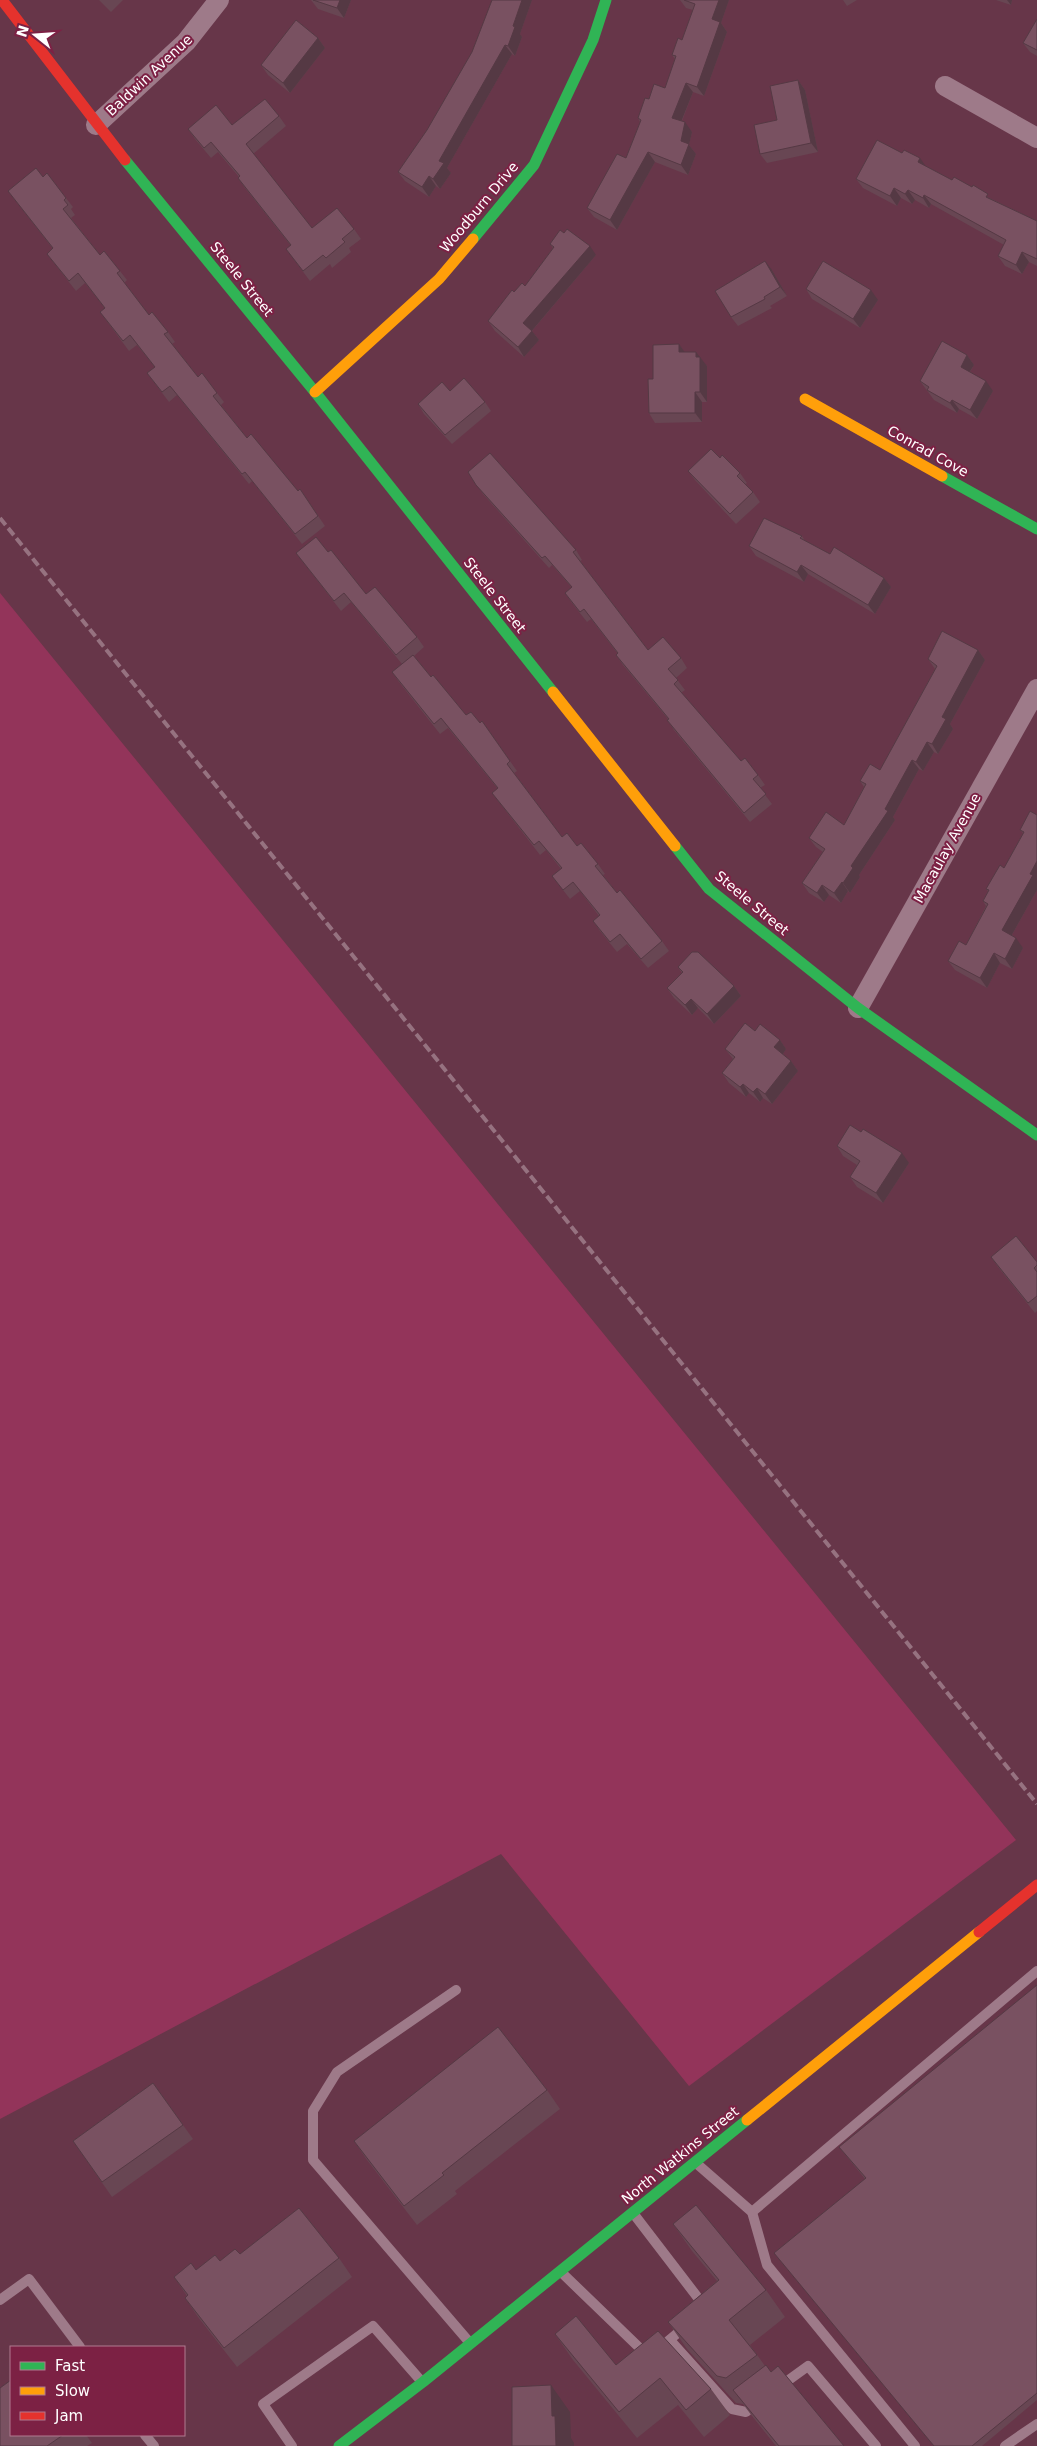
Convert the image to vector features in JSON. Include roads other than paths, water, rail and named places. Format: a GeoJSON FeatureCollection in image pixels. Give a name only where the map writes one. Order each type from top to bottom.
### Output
{"type":"FeatureCollection","features":[{"type":"Feature","properties":{"kind":"street","name":"Steele Street"},"geometry":{"type":"LineString","coordinates":[[2,0],[96,125],[315,392],[709,889],[858,1008],[1037,1135]]}},
{"type":"Feature","properties":{"kind":"street","name":"Baldwin Avenue"},"geometry":{"type":"LineString","coordinates":[[96,125],[186,42],[218,0]]}},
{"type":"Feature","properties":{"kind":"street","name":"Woodburn Drive"},"geometry":{"type":"LineString","coordinates":[[315,392],[439,279],[534,165],[593,40],[606,0]]}},
{"type":"Feature","properties":{"kind":"street"},"geometry":{"type":"LineString","coordinates":[[945,86],[1037,138]]}},
{"type":"Feature","properties":{"kind":"street","name":"Conrad Cove"},"geometry":{"type":"LineString","coordinates":[[805,399],[1037,529]]}},
{"type":"Feature","properties":{"kind":"street","name":"Macaulay Avenue"},"geometry":{"type":"LineString","coordinates":[[858,1008],[1037,689]]}},
{"type":"Feature","properties":{"kind":"street","name":"North Watkins Street"},"geometry":{"type":"LineString","coordinates":[[339,2446],[423,2382],[1037,1885]]}},
{"type":"Feature","properties":{"kind":"lane"},"geometry":{"type":"LineString","coordinates":[[752,2212],[1037,1971]]}},
{"type":"Feature","properties":{"kind":"lane"},"geometry":{"type":"LineString","coordinates":[[456,1990],[337,2072],[313,2111],[313,2160],[470,2344]]}},
{"type":"Feature","properties":{"kind":"lane"},"geometry":{"type":"LineString","coordinates":[[695,2162],[752,2212],[768,2265],[915,2446]]}},
{"type":"Feature","properties":{"kind":"lane"},"geometry":{"type":"LineString","coordinates":[[560,2271],[650,2357],[707,2308],[633,2212]]}},
{"type":"Feature","properties":{"kind":"lane"},"geometry":{"type":"LineString","coordinates":[[0,2300],[28,2278],[79,2346]]}},
{"type":"Feature","properties":{"kind":"lane"},"geometry":{"type":"LineString","coordinates":[[292,2446],[263,2404],[373,2326],[423,2382]]}},
{"type":"Feature","properties":{"kind":"lane"},"geometry":{"type":"LineString","coordinates":[[670,2340],[732,2409],[746,2412],[808,2366],[876,2446]]}},
{"type":"Feature","properties":{"kind":"lane"},"geometry":{"type":"LineString","coordinates":[[1005,2446],[1037,2424]]}},
{"type":"Feature","properties":{"kind":"lane"},"geometry":{"type":"LineString","coordinates":[[146,2436],[154,2446]]}},
{"type":"Feature","properties":{"kind":"railway"},"geometry":{"type":"LineString","coordinates":[[0,518],[1037,1804]]}}]}
